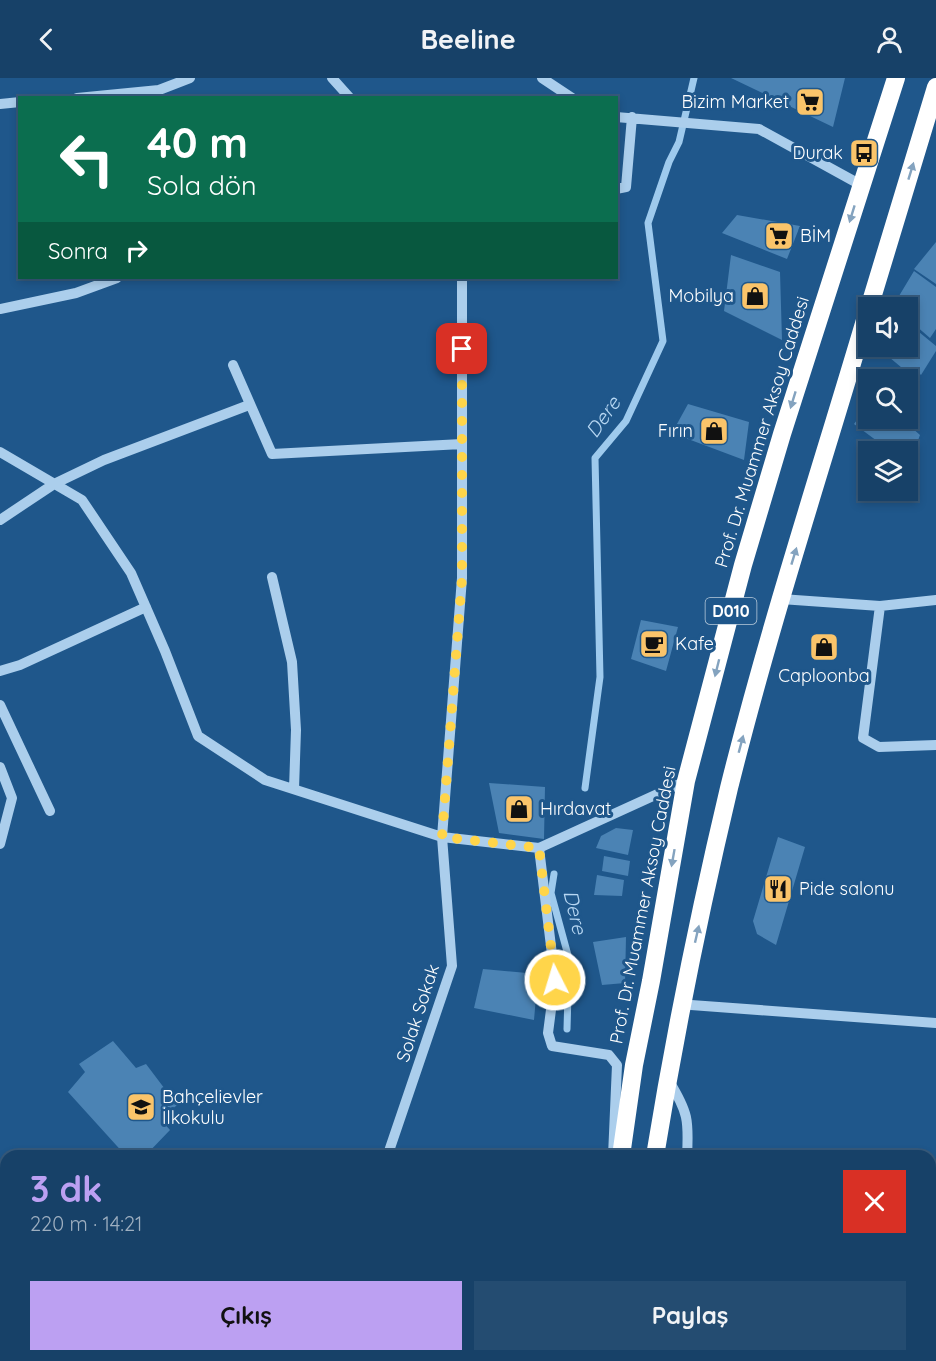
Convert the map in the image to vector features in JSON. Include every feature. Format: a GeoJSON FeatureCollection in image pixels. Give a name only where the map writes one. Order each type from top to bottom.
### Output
{"type":"FeatureCollection","features":[{"type":"Feature","properties":{"kind":"highway","name":"Prof. Dr. Muammer Aksoy Caddesi"},"geometry":{"type":"LineString","coordinates":[[622,1150],[634,1065],[686,781],[743,566],[896,78]]}},
{"type":"Feature","properties":{"kind":"highway","name":"D010"},"geometry":{"type":"LineString","coordinates":[[873,297],[936,87]]}},
{"type":"Feature","properties":{"kind":"highway","name":"D010"},"geometry":{"type":"LineString","coordinates":[[656,1150],[687,975],[730,788],[781,599],[858,345]]}},
{"type":"Feature","properties":{"kind":"highway"},"geometry":{"type":"LineString","coordinates":[[669,1076],[680,1060],[683,1050],[691,1005],[691,984],[687,975]]}},
{"type":"Feature","properties":{"kind":"street"},"geometry":{"type":"LineString","coordinates":[[98,96],[159,90],[190,78]]}},
{"type":"Feature","properties":{"kind":"street"},"geometry":{"type":"LineString","coordinates":[[332,78],[348,96]]}},
{"type":"Feature","properties":{"kind":"street"},"geometry":{"type":"LineString","coordinates":[[542,78],[569,96]]}},
{"type":"Feature","properties":{"kind":"street"},"geometry":{"type":"LineString","coordinates":[[0,104],[18,102]]}},
{"type":"Feature","properties":{"kind":"street"},"geometry":{"type":"LineString","coordinates":[[618,117],[759,129],[861,185]]}},
{"type":"Feature","properties":{"kind":"street"},"geometry":{"type":"LineString","coordinates":[[618,189],[626,187],[632,117]]}},
{"type":"Feature","properties":{"kind":"street"},"geometry":{"type":"LineString","coordinates":[[0,309],[76,293],[114,279]]}},
{"type":"Feature","properties":{"kind":"street","name":"Solak Sokak"},"geometry":{"type":"LineString","coordinates":[[389,1150],[452,966],[442,837],[462,578],[462,279]]}},
{"type":"Feature","properties":{"kind":"street"},"geometry":{"type":"LineString","coordinates":[[233,365],[272,454],[462,444]]}},
{"type":"Feature","properties":{"kind":"street"},"geometry":{"type":"LineString","coordinates":[[0,520],[54,484],[104,460],[249,405]]}},
{"type":"Feature","properties":{"kind":"street"},"geometry":{"type":"LineString","coordinates":[[0,452],[82,500],[131,573],[198,736],[265,780],[442,837],[539,848],[686,781]]}},
{"type":"Feature","properties":{"kind":"street"},"geometry":{"type":"LineString","coordinates":[[272,577],[291,662],[296,730],[294,789]]}},
{"type":"Feature","properties":{"kind":"street"},"geometry":{"type":"LineString","coordinates":[[781,599],[880,606],[936,600]]}},
{"type":"Feature","properties":{"kind":"street"},"geometry":{"type":"LineString","coordinates":[[880,606],[862,738],[879,747],[936,746]]}},
{"type":"Feature","properties":{"kind":"street"},"geometry":{"type":"LineString","coordinates":[[0,671],[20,665],[146,607]]}},
{"type":"Feature","properties":{"kind":"street"},"geometry":{"type":"LineString","coordinates":[[0,705],[50,811]]}},
{"type":"Feature","properties":{"kind":"street"},"geometry":{"type":"LineString","coordinates":[[0,766],[12,798],[0,844]]}},
{"type":"Feature","properties":{"kind":"street"},"geometry":{"type":"LineString","coordinates":[[539,848],[555,980],[548,1033],[552,1046],[609,1055],[617,1065],[613,1150]]}},
{"type":"Feature","properties":{"kind":"street"},"geometry":{"type":"LineString","coordinates":[[691,1005],[936,1023]]}},
{"type":"Feature","properties":{"kind":"street"},"geometry":{"type":"LineString","coordinates":[[669,1076],[687,1115],[687,1150]]}},
{"type":"Feature","properties":{"kind":"building","name":"Bizim Market"},"geometry":{"type":"Polygon","coordinates":[[[731,78],[845,78],[833,127],[731,78]]]}},
{"type":"Feature","properties":{"kind":"building"},"geometry":{"type":"Polygon","coordinates":[[[737,215],[800,226],[787,259],[722,233],[737,215]]]}},
{"type":"Feature","properties":{"kind":"building"},"geometry":{"type":"Polygon","coordinates":[[[936,242],[936,284],[914,269],[936,242]]]}},
{"type":"Feature","properties":{"kind":"building"},"geometry":{"type":"Polygon","coordinates":[[[731,255],[780,272],[782,340],[724,311],[731,255]]]}},
{"type":"Feature","properties":{"kind":"building"},"geometry":{"type":"Polygon","coordinates":[[[914,271],[936,287],[936,329],[930,338],[918,328],[918,297],[898,297],[914,271]]]}},
{"type":"Feature","properties":{"kind":"building"},"geometry":{"type":"Polygon","coordinates":[[[918,331],[936,346],[936,351],[921,375],[918,369],[903,369],[889,357],[918,357],[918,331]]]}},
{"type":"Feature","properties":{"kind":"building"},"geometry":{"type":"Polygon","coordinates":[[[688,404],[749,422],[744,460],[672,433],[688,404]]]}},
{"type":"Feature","properties":{"kind":"building"},"geometry":{"type":"Polygon","coordinates":[[[861,429],[913,429],[920,435],[918,441],[877,441],[861,429]]]}},
{"type":"Feature","properties":{"kind":"building"},"geometry":{"type":"Polygon","coordinates":[[[641,620],[678,627],[666,671],[631,659],[641,620]]]}},
{"type":"Feature","properties":{"kind":"building"},"geometry":{"type":"Polygon","coordinates":[[[489,783],[545,787],[544,839],[499,833],[489,783]]]}},
{"type":"Feature","properties":{"kind":"building"},"geometry":{"type":"Polygon","coordinates":[[[616,828],[633,830],[628,855],[596,848],[601,836],[616,828]]]}},
{"type":"Feature","properties":{"kind":"building"},"geometry":{"type":"Polygon","coordinates":[[[778,837],[805,847],[776,945],[757,934],[753,921],[778,837]]]}},
{"type":"Feature","properties":{"kind":"building"},"geometry":{"type":"Polygon","coordinates":[[[604,856],[630,861],[628,876],[602,871],[604,856]]]}},
{"type":"Feature","properties":{"kind":"building"},"geometry":{"type":"Polygon","coordinates":[[[597,875],[624,880],[622,896],[594,895],[597,875]]]}},
{"type":"Feature","properties":{"kind":"building"},"geometry":{"type":"Polygon","coordinates":[[[626,937],[625,983],[602,985],[593,942],[626,937]]]}},
{"type":"Feature","properties":{"kind":"building"},"geometry":{"type":"Polygon","coordinates":[[[483,969],[538,974],[534,1020],[474,1008],[483,969]]]}},
{"type":"Feature","properties":{"kind":"building"},"geometry":{"type":"Polygon","coordinates":[[[113,1041],[136,1068],[146,1064],[177,1105],[161,1120],[170,1130],[151,1150],[121,1150],[68,1092],[85,1072],[79,1064],[113,1041]]]}},
{"type":"Feature","properties":{"kind":"waterway","name":"Dere"},"geometry":{"type":"LineString","coordinates":[[585,788],[600,677],[595,458],[626,421],[663,341],[648,223],[669,162],[679,142],[694,78]]}},
{"type":"Feature","properties":{"kind":"waterway","name":"Dere"},"geometry":{"type":"LineString","coordinates":[[554,874],[551,893],[569,959],[567,1029]]}},
{"type":"Feature","properties":{"kind":"place","name":"Bizim Market"},"geometry":{"type":"Point","coordinates":[810,102]}},
{"type":"Feature","properties":{"kind":"place","name":"Durak"},"geometry":{"type":"Point","coordinates":[864,153]}},
{"type":"Feature","properties":{"kind":"place","name":"BİM"},"geometry":{"type":"Point","coordinates":[779,236]}},
{"type":"Feature","properties":{"kind":"place","name":"Mobilya"},"geometry":{"type":"Point","coordinates":[755,296]}},
{"type":"Feature","properties":{"kind":"place","name":"Fırın"},"geometry":{"type":"Point","coordinates":[714,431]}},
{"type":"Feature","properties":{"kind":"place","name":"Kafe"},"geometry":{"type":"Point","coordinates":[654,644]}},
{"type":"Feature","properties":{"kind":"place","name":"Caploonba"},"geometry":{"type":"Point","coordinates":[824,647]}},
{"type":"Feature","properties":{"kind":"place","name":"Hırdavat"},"geometry":{"type":"Point","coordinates":[519,809]}},
{"type":"Feature","properties":{"kind":"place","name":"Pide salonu"},"geometry":{"type":"Point","coordinates":[778,889]}},
{"type":"Feature","properties":{"kind":"place","name":"Bahçelievler İlkokulu"},"geometry":{"type":"Point","coordinates":[141,1107]}},
{"type":"Feature","properties":{"kind":"route"},"geometry":{"type":"LineString","coordinates":[[462,349],[462,578],[442,837],[539,848],[555,980]]}}]}
